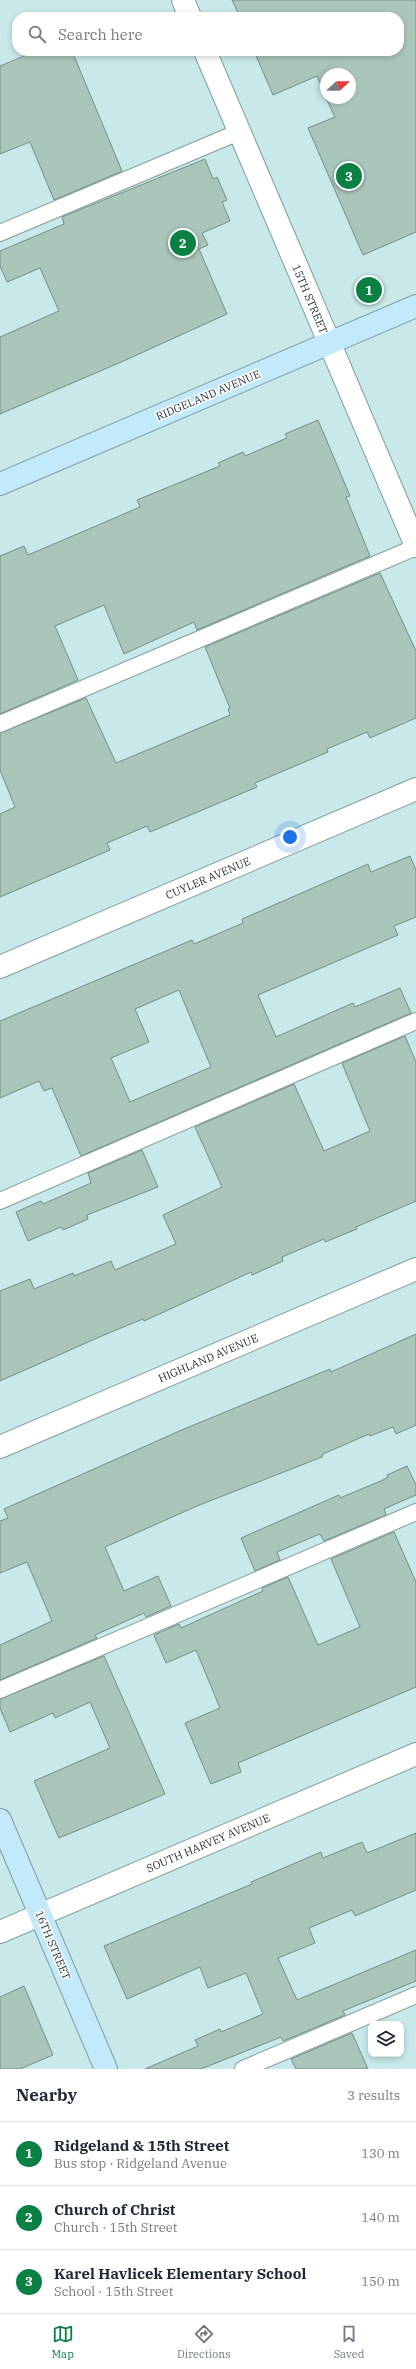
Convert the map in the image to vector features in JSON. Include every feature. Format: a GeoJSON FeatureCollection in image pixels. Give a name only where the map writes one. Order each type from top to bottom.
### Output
{"type":"FeatureCollection","features":[{"type":"Feature","properties":{"kind":"street"},"geometry":{"type":"LineString","coordinates":[[183,0],[188,12]]}},
{"type":"Feature","properties":{"kind":"street","name":"15TH STREET"},"geometry":{"type":"LineString","coordinates":[[206,56],[416,546]]}},
{"type":"Feature","properties":{"kind":"street","name":"RIDGELAND AVENUE"},"geometry":{"type":"LineString","coordinates":[[0,484],[416,306]]}},
{"type":"Feature","properties":{"kind":"street","name":"CUYLER AVENUE"},"geometry":{"type":"LineString","coordinates":[[0,967],[416,789]]}},
{"type":"Feature","properties":{"kind":"street","name":"HIGHLAND AVENUE"},"geometry":{"type":"LineString","coordinates":[[0,1447],[416,1269]]}},
{"type":"Feature","properties":{"kind":"street","name":"SOUTH HARVEY AVENUE"},"geometry":{"type":"LineString","coordinates":[[0,1932],[416,1754]]}},
{"type":"Feature","properties":{"kind":"street","name":"16TH STREET"},"geometry":{"type":"LineString","coordinates":[[0,1820],[106,2069]]}},
{"type":"Feature","properties":{"kind":"lane"},"geometry":{"type":"LineString","coordinates":[[0,233],[239,132]]}},
{"type":"Feature","properties":{"kind":"lane"},"geometry":{"type":"LineString","coordinates":[[0,724],[416,546]]}},
{"type":"Feature","properties":{"kind":"lane"},"geometry":{"type":"LineString","coordinates":[[0,1201],[416,1021]]}},
{"type":"Feature","properties":{"kind":"lane"},"geometry":{"type":"LineString","coordinates":[[0,1690],[416,1512]]}},
{"type":"Feature","properties":{"kind":"lane"},"geometry":{"type":"LineString","coordinates":[[243,2069],[416,1995]]}},
{"type":"Feature","properties":{"kind":"building"},"geometry":{"type":"Polygon","coordinates":[[[232,0],[416,0],[416,232],[363,255],[308,128],[335,117],[329,104],[356,104],[356,68],[320,68],[320,83],[317,76],[273,95],[256,56],[404,56],[404,12],[238,12],[232,0]]]}},
{"type":"Feature","properties":{"kind":"building"},"geometry":{"type":"Polygon","coordinates":[[[24,56],[74,56],[122,171],[54,200],[30,142],[0,154],[0,66],[24,56]]]}},
{"type":"Feature","properties":{"kind":"building"},"geometry":{"type":"Polygon","coordinates":[[[205,159],[213,179],[217,177],[227,200],[222,202],[230,221],[202,233],[208,245],[199,249],[227,314],[119,363],[0,414],[0,337],[59,311],[40,268],[7,282],[0,266],[0,251],[64,224],[62,217],[205,159]]]}},
{"type":"Feature","properties":{"kind":"building"},"geometry":{"type":"Polygon","coordinates":[[[318,420],[350,496],[346,497],[370,556],[197,630],[194,622],[124,654],[104,605],[55,626],[78,680],[0,714],[0,556],[24,546],[28,555],[103,523],[140,507],[137,500],[220,466],[218,463],[243,452],[245,456],[287,438],[285,434],[318,420]]]}},
{"type":"Feature","properties":{"kind":"building"},"geometry":{"type":"Polygon","coordinates":[[[380,573],[416,651],[416,718],[370,738],[367,732],[327,749],[328,752],[255,783],[257,787],[150,832],[147,826],[107,843],[110,850],[0,897],[0,814],[15,807],[0,770],[0,733],[86,698],[116,763],[157,746],[230,715],[228,709],[230,708],[205,647],[380,573]]]}},
{"type":"Feature","properties":{"kind":"building"},"geometry":{"type":"Polygon","coordinates":[[[410,856],[416,870],[416,917],[394,926],[398,935],[258,995],[276,1037],[353,1003],[355,1007],[400,988],[411,1013],[81,1156],[52,1088],[44,1091],[39,1081],[0,1098],[0,1021],[192,940],[194,944],[243,923],[242,919],[368,864],[371,872],[410,856]],[[179,990],[135,1009],[149,1042],[111,1058],[130,1102],[211,1067],[179,990]]]}},
{"type":"Feature","properties":{"kind":"building"},"geometry":{"type":"Polygon","coordinates":[[[405,1036],[416,1062],[416,1201],[356,1227],[357,1229],[325,1242],[324,1239],[282,1257],[283,1261],[252,1275],[251,1272],[144,1321],[143,1319],[104,1335],[0,1381],[0,1291],[30,1279],[34,1289],[73,1273],[74,1276],[111,1261],[115,1270],[176,1244],[163,1215],[222,1187],[195,1127],[294,1084],[324,1151],[370,1131],[342,1063],[405,1036]]]}},
{"type":"Feature","properties":{"kind":"building"},"geometry":{"type":"Polygon","coordinates":[[[142,1150],[158,1187],[87,1215],[88,1219],[63,1230],[61,1227],[28,1241],[16,1212],[41,1201],[43,1204],[91,1183],[88,1173],[142,1150]]]}},
{"type":"Feature","properties":{"kind":"building"},"geometry":{"type":"Polygon","coordinates":[[[416,1334],[416,1425],[396,1434],[393,1427],[370,1436],[369,1434],[323,1454],[322,1457],[197,1506],[105,1547],[124,1591],[158,1576],[171,1606],[146,1617],[144,1613],[95,1635],[97,1638],[0,1680],[0,1645],[52,1621],[27,1562],[0,1573],[0,1521],[8,1518],[4,1509],[184,1429],[330,1369],[331,1372],[416,1334]]]}},
{"type":"Feature","properties":{"kind":"building"},"geometry":{"type":"Polygon","coordinates":[[[407,1466],[416,1485],[416,1495],[384,1509],[386,1515],[324,1541],[320,1534],[277,1552],[280,1560],[255,1571],[241,1538],[339,1495],[340,1498],[383,1480],[388,1477],[387,1475],[407,1466]]]}},
{"type":"Feature","properties":{"kind":"building"},"geometry":{"type":"Polygon","coordinates":[[[394,1532],[416,1582],[416,1687],[238,1763],[241,1772],[211,1784],[185,1723],[220,1708],[196,1650],[166,1663],[154,1635],[179,1624],[181,1628],[263,1591],[262,1588],[288,1577],[318,1645],[360,1627],[331,1559],[394,1532]]]}},
{"type":"Feature","properties":{"kind":"building"},"geometry":{"type":"Polygon","coordinates":[[[104,1656],[165,1794],[59,1838],[34,1781],[110,1748],[90,1702],[55,1718],[53,1713],[10,1732],[0,1708],[0,1699],[104,1656]]]}},
{"type":"Feature","properties":{"kind":"building"},"geometry":{"type":"Polygon","coordinates":[[[416,1833],[416,1890],[355,1916],[352,1910],[309,1928],[315,1943],[278,1958],[297,2000],[416,1950],[416,1981],[343,2011],[345,2015],[283,2041],[281,2037],[201,2069],[145,2069],[198,2046],[195,2040],[220,2029],[221,2032],[263,2014],[246,1973],[208,1988],[200,1967],[127,1999],[104,1946],[252,1884],[251,1882],[321,1852],[323,1858],[362,1842],[367,1853],[416,1833]]]}},
{"type":"Feature","properties":{"kind":"building"},"geometry":{"type":"Polygon","coordinates":[[[24,1986],[53,2055],[20,2069],[0,2069],[0,1997],[24,1986]]]}},
{"type":"Feature","properties":{"kind":"building"},"geometry":{"type":"Polygon","coordinates":[[[352,2033],[368,2069],[296,2069],[291,2059],[352,2033]]]}},
{"type":"Feature","properties":{"kind":"place","name":"Karel Havlicek Elementary School"},"geometry":{"type":"Point","coordinates":[349,176]}},
{"type":"Feature","properties":{"kind":"place","name":"Church of Christ"},"geometry":{"type":"Point","coordinates":[183,243]}},
{"type":"Feature","properties":{"kind":"place","name":"Ridgeland & 15th Street"},"geometry":{"type":"Point","coordinates":[369,290]}}]}
